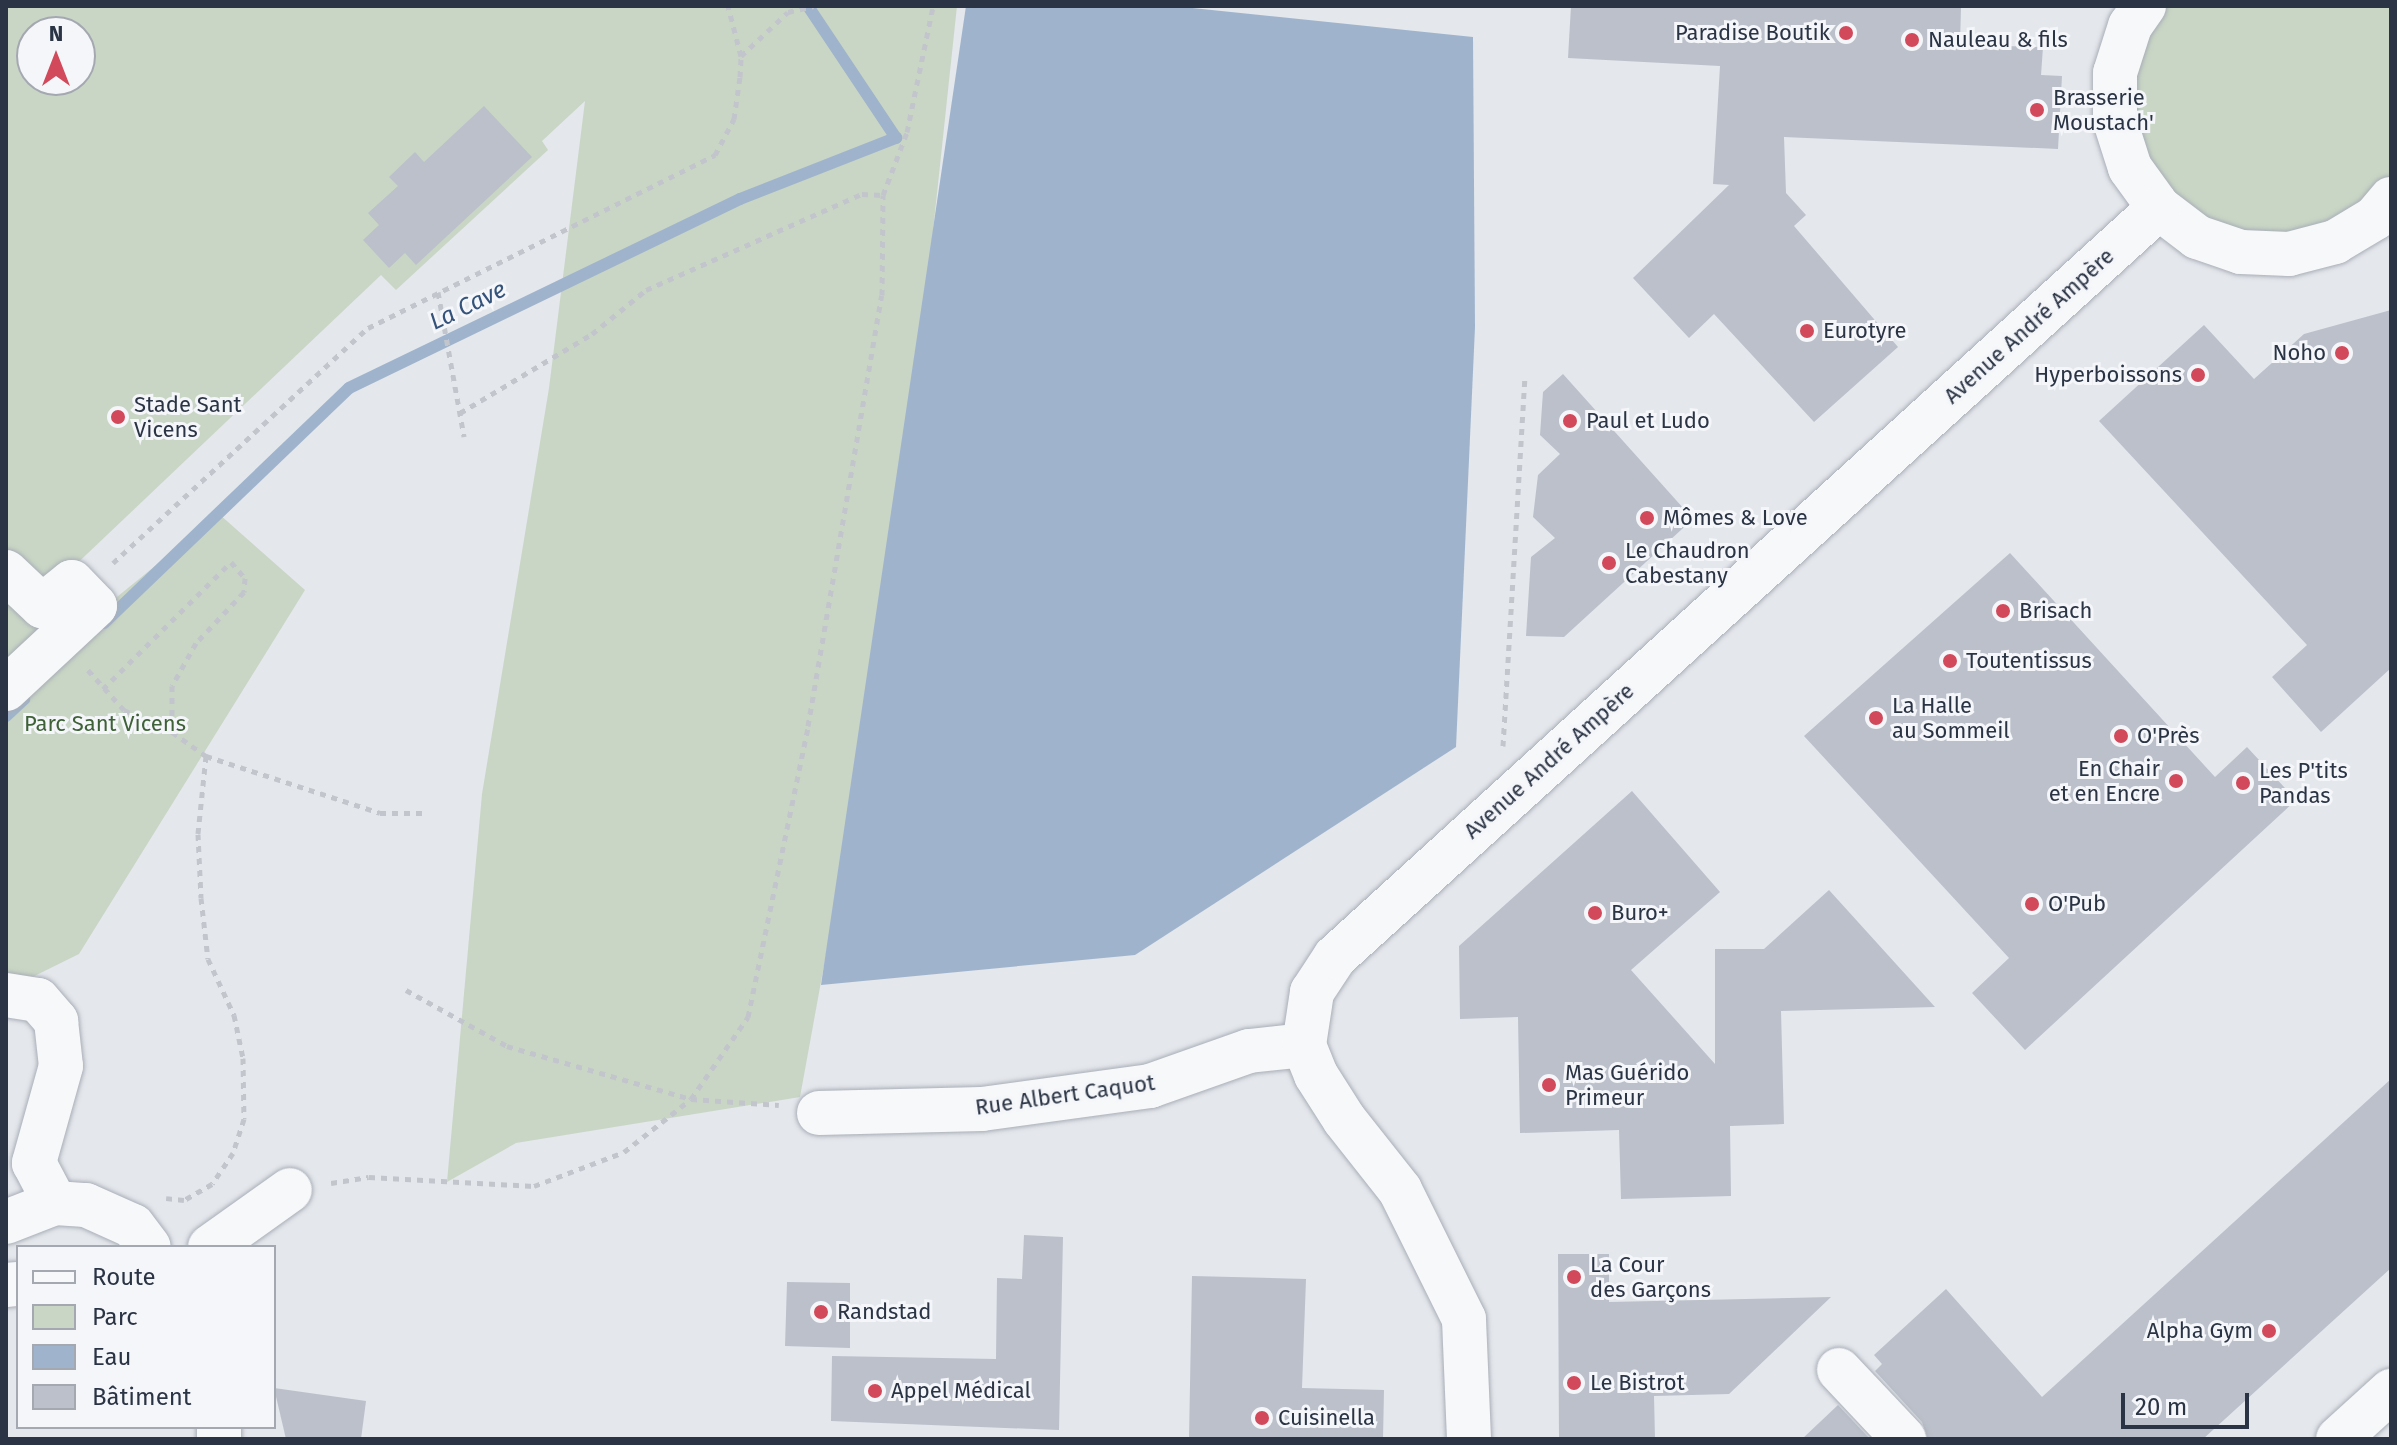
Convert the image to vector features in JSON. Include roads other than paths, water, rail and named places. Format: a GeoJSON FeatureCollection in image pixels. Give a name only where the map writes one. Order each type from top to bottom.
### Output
{"type":"FeatureCollection","features":[{"type":"Feature","properties":{"kind":"street"},"geometry":{"type":"LineString","coordinates":[[2125,13],[2115,73],[2115,121],[2130,168],[2159,208],[2197,237],[2241,252],[2289,254],[2335,242],[2375,218],[2391,199]]}},
{"type":"Feature","properties":{"kind":"street","name":"Avenue André Ampère"},"geometry":{"type":"LineString","coordinates":[[1304,1045],[1312,992],[1335,957],[2159,208]]}},
{"type":"Feature","properties":{"kind":"street"},"geometry":{"type":"LineString","coordinates":[[6,572],[42,606],[72,582],[95,606],[6,689]]}},
{"type":"Feature","properties":{"kind":"street"},"geometry":{"type":"LineString","coordinates":[[6,995],[38,1000],[56,1021],[61,1066],[34,1163],[55,1203]]}},
{"type":"Feature","properties":{"kind":"street"},"geometry":{"type":"LineString","coordinates":[[1304,1045],[1344,1119],[1400,1190],[1464,1319],[1469,1439]]}},
{"type":"Feature","properties":{"kind":"street","name":"Rue Albert Caquot"},"geometry":{"type":"LineString","coordinates":[[819,1113],[982,1109],[1135,1088],[1249,1051],[1304,1045]]}},
{"type":"Feature","properties":{"kind":"street"},"geometry":{"type":"LineString","coordinates":[[213,1245],[290,1190]]}},
{"type":"Feature","properties":{"kind":"street"},"geometry":{"type":"LineString","coordinates":[[6,1222],[55,1203],[86,1205],[133,1226],[147,1245]]}},
{"type":"Feature","properties":{"kind":"street"},"geometry":{"type":"LineString","coordinates":[[1839,1370],[1904,1439]]}},
{"type":"Feature","properties":{"kind":"street"},"geometry":{"type":"LineString","coordinates":[[2338,1439],[2385,1409]]}},
{"type":"Feature","properties":{"kind":"water"},"geometry":{"type":"Polygon","coordinates":[[[966,6],[1173,6],[1473,37],[1475,327],[1456,747],[1135,955],[821,985],[966,6]]]}},
{"type":"Feature","properties":{"kind":"waterway","name":"La Cave"},"geometry":{"type":"LineString","coordinates":[[104,623],[349,388],[740,199],[896,138],[808,6]]}},
{"type":"Feature","properties":{"kind":"waterway","name":"La Cave"},"geometry":{"type":"LineString","coordinates":[[6,716],[24,699]]}},
{"type":"Feature","properties":{"kind":"place","name":"Paradise Boutik"},"geometry":{"type":"Point","coordinates":[1846,33]}},
{"type":"Feature","properties":{"kind":"place","name":"Nauleau & fils"},"geometry":{"type":"Point","coordinates":[1912,40]}},
{"type":"Feature","properties":{"kind":"place","name":"Brasserie Moustach'"},"geometry":{"type":"Point","coordinates":[2037,110]}},
{"type":"Feature","properties":{"kind":"place","name":"Eurotyre"},"geometry":{"type":"Point","coordinates":[1807,331]}},
{"type":"Feature","properties":{"kind":"place","name":"Noho"},"geometry":{"type":"Point","coordinates":[2342,353]}},
{"type":"Feature","properties":{"kind":"place","name":"Hyperboissons"},"geometry":{"type":"Point","coordinates":[2198,375]}},
{"type":"Feature","properties":{"kind":"place","name":"Stade Sant Vicens"},"geometry":{"type":"Point","coordinates":[118,417]}},
{"type":"Feature","properties":{"kind":"place","name":"Paul et Ludo"},"geometry":{"type":"Point","coordinates":[1570,421]}},
{"type":"Feature","properties":{"kind":"place","name":"Mômes & Love"},"geometry":{"type":"Point","coordinates":[1647,518]}},
{"type":"Feature","properties":{"kind":"place","name":"Le Chaudron Cabestany"},"geometry":{"type":"Point","coordinates":[1609,563]}},
{"type":"Feature","properties":{"kind":"place","name":"Brisach"},"geometry":{"type":"Point","coordinates":[2003,611]}},
{"type":"Feature","properties":{"kind":"place","name":"Toutentissus"},"geometry":{"type":"Point","coordinates":[1950,661]}},
{"type":"Feature","properties":{"kind":"place","name":"La Halle au Sommeil"},"geometry":{"type":"Point","coordinates":[1876,718]}},
{"type":"Feature","properties":{"kind":"place","name":"O'Près"},"geometry":{"type":"Point","coordinates":[2121,736]}},
{"type":"Feature","properties":{"kind":"place","name":"En Chair et en Encre"},"geometry":{"type":"Point","coordinates":[2176,781]}},
{"type":"Feature","properties":{"kind":"place","name":"Les P'tits Pandas"},"geometry":{"type":"Point","coordinates":[2243,783]}},
{"type":"Feature","properties":{"kind":"place","name":"O'Pub"},"geometry":{"type":"Point","coordinates":[2032,904]}},
{"type":"Feature","properties":{"kind":"place","name":"Buro+"},"geometry":{"type":"Point","coordinates":[1595,913]}},
{"type":"Feature","properties":{"kind":"place","name":"Mas Guérido Primeur"},"geometry":{"type":"Point","coordinates":[1549,1085]}},
{"type":"Feature","properties":{"kind":"place","name":"La Cour des Garçons"},"geometry":{"type":"Point","coordinates":[1574,1277]}},
{"type":"Feature","properties":{"kind":"place","name":"Randstad"},"geometry":{"type":"Point","coordinates":[821,1312]}},
{"type":"Feature","properties":{"kind":"place","name":"Alpha Gym"},"geometry":{"type":"Point","coordinates":[2269,1331]}},
{"type":"Feature","properties":{"kind":"place","name":"Le Bistrot"},"geometry":{"type":"Point","coordinates":[1574,1383]}},
{"type":"Feature","properties":{"kind":"place","name":"Appel Médical"},"geometry":{"type":"Point","coordinates":[875,1391]}},
{"type":"Feature","properties":{"kind":"place","name":"Cuisinella"},"geometry":{"type":"Point","coordinates":[1262,1418]}},
{"type":"Feature","properties":{"kind":"park label","name":"Parc Sant Vicens"},"geometry":{"type":"Point","coordinates":[105,724]}}]}
